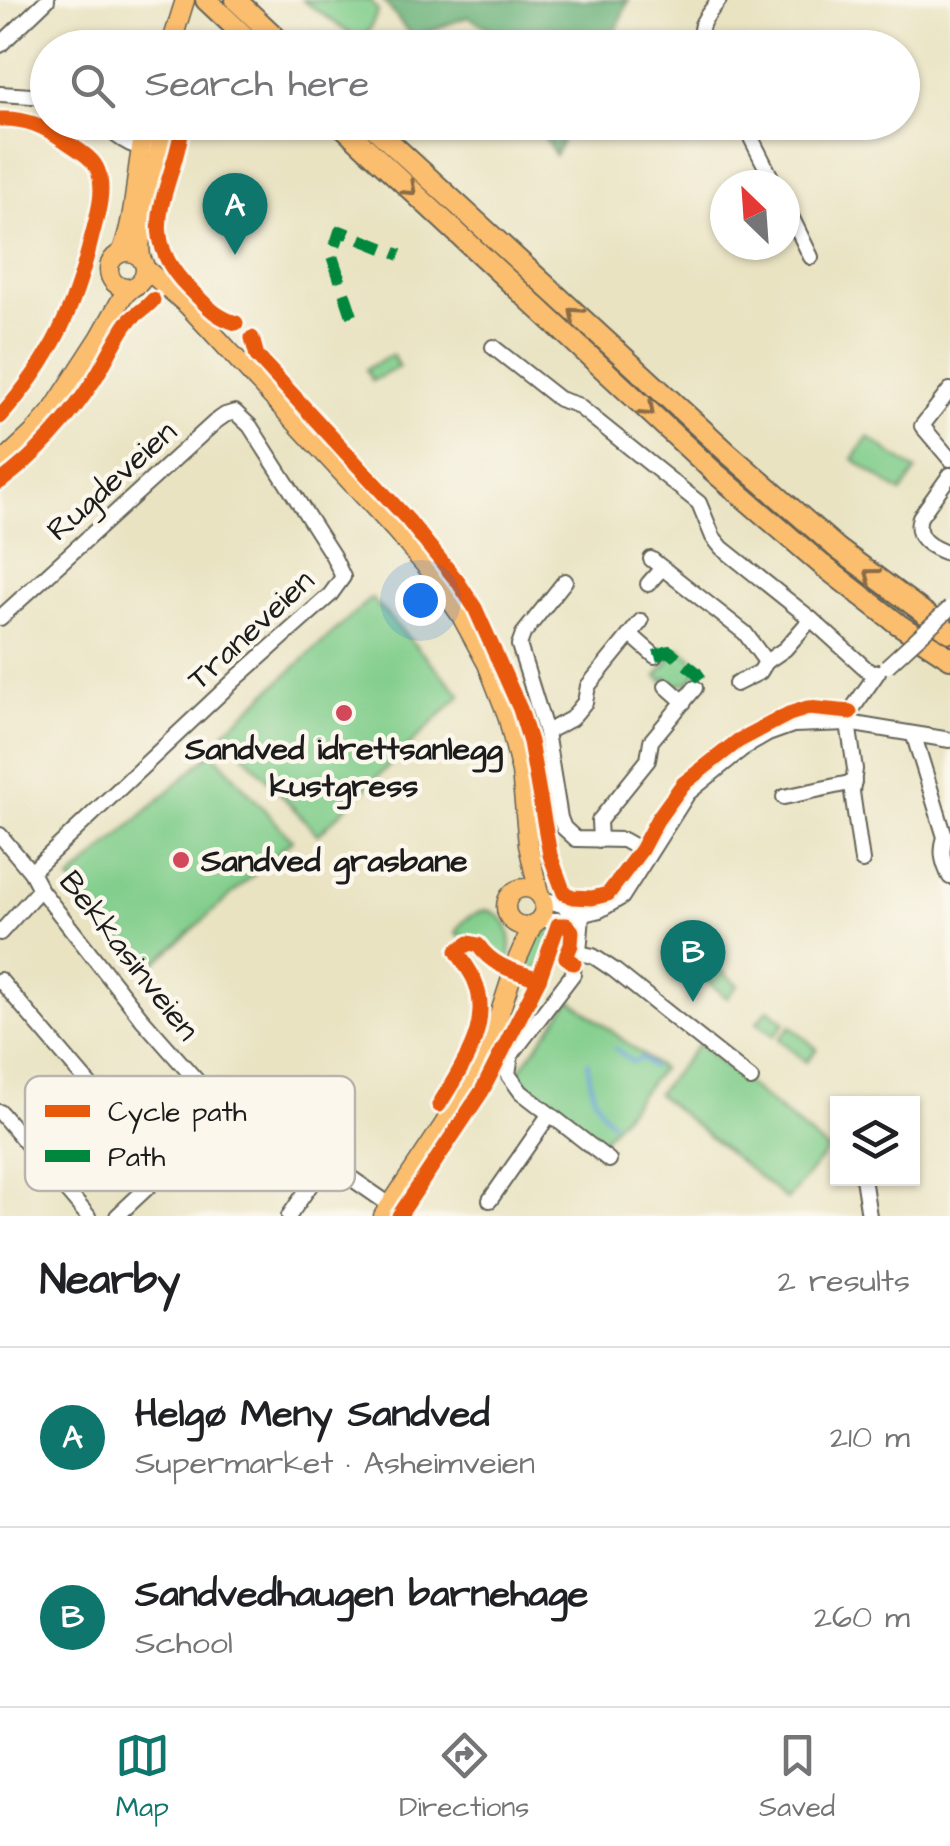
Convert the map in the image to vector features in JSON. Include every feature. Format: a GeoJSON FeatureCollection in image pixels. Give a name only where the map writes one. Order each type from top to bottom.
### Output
{"type":"FeatureCollection","features":[{"type":"Feature","properties":{"kind":"highway"},"geometry":{"type":"LineString","coordinates":[[206,0],[231,9],[261,30]]}},
{"type":"Feature","properties":{"kind":"highway"},"geometry":{"type":"LineString","coordinates":[[231,9],[245,30]]}},
{"type":"Feature","properties":{"kind":"highway"},"geometry":{"type":"LineString","coordinates":[[357,140],[713,471],[822,565],[898,624],[950,658]]}},
{"type":"Feature","properties":{"kind":"highway"},"geometry":{"type":"LineString","coordinates":[[388,140],[700,428],[838,549],[950,632]]}},
{"type":"Feature","properties":{"kind":"main road"},"geometry":{"type":"LineString","coordinates":[[177,30],[189,0]]}},
{"type":"Feature","properties":{"kind":"main road"},"geometry":{"type":"LineString","coordinates":[[185,30],[189,0]]}},
{"type":"Feature","properties":{"kind":"main road"},"geometry":{"type":"LineString","coordinates":[[121,253],[148,140]]}},
{"type":"Feature","properties":{"kind":"main road"},"geometry":{"type":"LineString","coordinates":[[0,464],[52,410],[139,275],[148,140]]}},
{"type":"Feature","properties":{"kind":"main road"},"geometry":{"type":"LineString","coordinates":[[89,350],[110,292],[110,264],[121,253],[132,252],[139,275],[187,304],[430,571],[461,616],[507,715],[525,796],[528,845],[544,908],[529,922],[499,1017],[480,1060],[387,1211]]}},
{"type":"Feature","properties":{"kind":"main road"},"geometry":{"type":"LineString","coordinates":[[112,280],[120,287],[139,275]]}},
{"type":"Feature","properties":{"kind":"main road"},"geometry":{"type":"LineString","coordinates":[[517,890],[528,845]]}},
{"type":"Feature","properties":{"kind":"main road"},"geometry":{"type":"LineString","coordinates":[[529,922],[508,915],[509,896],[530,888],[541,896]]}},
{"type":"Feature","properties":{"kind":"street"},"geometry":{"type":"LineString","coordinates":[[0,45],[46,0]]}},
{"type":"Feature","properties":{"kind":"street"},"geometry":{"type":"LineString","coordinates":[[700,30],[719,0]]}},
{"type":"Feature","properties":{"kind":"street"},"geometry":{"type":"LineString","coordinates":[[0,94],[30,96]]}},
{"type":"Feature","properties":{"kind":"street"},"geometry":{"type":"LineString","coordinates":[[752,140],[767,170]]}},
{"type":"Feature","properties":{"kind":"street"},"geometry":{"type":"LineString","coordinates":[[800,233],[812,257]]}},
{"type":"Feature","properties":{"kind":"street"},"geometry":{"type":"LineString","coordinates":[[494,347],[559,399],[577,405],[699,504],[722,548],[811,619],[874,676]]}},
{"type":"Feature","properties":{"kind":"street"},"geometry":{"type":"LineString","coordinates":[[950,390],[922,426],[950,460]]}},
{"type":"Feature","properties":{"kind":"street","name":"Traneveien"},"geometry":{"type":"LineString","coordinates":[[31,872],[330,595],[343,577],[334,556],[243,417],[235,412],[215,422]]}},
{"type":"Feature","properties":{"kind":"street","name":"Rugdeveien"},"geometry":{"type":"LineString","coordinates":[[0,618],[215,422]]}},
{"type":"Feature","properties":{"kind":"street"},"geometry":{"type":"LineString","coordinates":[[950,475],[917,525],[926,543],[950,554]]}},
{"type":"Feature","properties":{"kind":"street"},"geometry":{"type":"LineString","coordinates":[[648,584],[656,563],[745,633],[766,662]]}},
{"type":"Feature","properties":{"kind":"street"},"geometry":{"type":"LineString","coordinates":[[565,581],[523,634],[519,645],[546,732],[560,818],[576,839],[624,840],[648,854]]}},
{"type":"Feature","properties":{"kind":"street"},"geometry":{"type":"LineString","coordinates":[[862,861],[852,792],[855,769],[850,712],[874,676],[950,608]]}},
{"type":"Feature","properties":{"kind":"street"},"geometry":{"type":"LineString","coordinates":[[736,684],[760,672],[811,619]]}},
{"type":"Feature","properties":{"kind":"street"},"geometry":{"type":"LineString","coordinates":[[546,732],[572,719],[585,702],[588,686],[642,620]]}},
{"type":"Feature","properties":{"kind":"street"},"geometry":{"type":"LineString","coordinates":[[631,635],[655,656]]}},
{"type":"Feature","properties":{"kind":"street"},"geometry":{"type":"LineString","coordinates":[[666,686],[684,702]]}},
{"type":"Feature","properties":{"kind":"street"},"geometry":{"type":"LineString","coordinates":[[600,840],[599,820],[648,760],[651,741],[695,688]]}},
{"type":"Feature","properties":{"kind":"street"},"geometry":{"type":"LineString","coordinates":[[529,922],[582,915],[622,897],[688,793],[742,749],[768,734],[793,724],[848,723],[950,740]]}},
{"type":"Feature","properties":{"kind":"street"},"geometry":{"type":"LineString","coordinates":[[914,736],[945,837],[942,850],[950,877]]}},
{"type":"Feature","properties":{"kind":"street"},"geometry":{"type":"LineString","coordinates":[[784,798],[854,782]]}},
{"type":"Feature","properties":{"kind":"street","name":"Bekkasinveien"},"geometry":{"type":"LineString","coordinates":[[0,835],[142,1020],[192,1076]]}},
{"type":"Feature","properties":{"kind":"street"},"geometry":{"type":"LineString","coordinates":[[0,933],[40,890]]}},
{"type":"Feature","properties":{"kind":"street"},"geometry":{"type":"LineString","coordinates":[[541,896],[582,915]]}},
{"type":"Feature","properties":{"kind":"street"},"geometry":{"type":"LineString","coordinates":[[582,915],[573,974],[510,1055],[508,1074],[521,1092],[609,1160]]}},
{"type":"Feature","properties":{"kind":"street"},"geometry":{"type":"LineString","coordinates":[[578,953],[593,956],[614,970],[752,1079]]}},
{"type":"Feature","properties":{"kind":"street"},"geometry":{"type":"LineString","coordinates":[[0,980],[82,1076]]}},
{"type":"Feature","properties":{"kind":"street"},"geometry":{"type":"LineString","coordinates":[[0,1112],[25,1142]]}},
{"type":"Feature","properties":{"kind":"street"},"geometry":{"type":"LineString","coordinates":[[490,1200],[549,1114]]}},
{"type":"Feature","properties":{"kind":"street"},"geometry":{"type":"LineString","coordinates":[[355,1184],[387,1211]]}},
{"type":"Feature","properties":{"kind":"street"},"geometry":{"type":"LineString","coordinates":[[864,1186],[869,1216]]}},
{"type":"Feature","properties":{"kind":"street"},"geometry":{"type":"LineString","coordinates":[[67,1191],[88,1216]]}},
{"type":"Feature","properties":{"kind":"street"},"geometry":{"type":"LineString","coordinates":[[117,1216],[144,1191]]}},
{"type":"Feature","properties":{"kind":"street"},"geometry":{"type":"LineString","coordinates":[[289,1216],[306,1191]]}},
{"type":"Feature","properties":{"kind":"green space"},"geometry":{"type":"Polygon","coordinates":[[[302,0],[370,0],[378,11],[369,30],[346,30],[302,0]]]}},
{"type":"Feature","properties":{"kind":"green space"},"geometry":{"type":"Polygon","coordinates":[[[383,0],[628,0],[617,30],[493,30],[468,17],[432,30],[407,30],[383,0]]]}},
{"type":"Feature","properties":{"kind":"green space"},"geometry":{"type":"Polygon","coordinates":[[[546,140],[562,140],[555,155],[546,140]]]}},
{"type":"Feature","properties":{"kind":"green space"},"geometry":{"type":"Polygon","coordinates":[[[392,355],[399,367],[372,381],[366,369],[392,355]]]}},
{"type":"Feature","properties":{"kind":"green space"},"geometry":{"type":"Polygon","coordinates":[[[868,437],[916,471],[901,493],[853,459],[868,437]]]}},
{"type":"Feature","properties":{"kind":"green space","name":"Sandved idrettsanlegg kustgress"},"geometry":{"type":"Polygon","coordinates":[[[371,598],[461,695],[318,835],[224,732],[371,598]]]}},
{"type":"Feature","properties":{"kind":"green space"},"geometry":{"type":"Polygon","coordinates":[[[679,648],[700,667],[689,682],[676,685],[657,676],[679,648]]]}},
{"type":"Feature","properties":{"kind":"green space","name":"Sandved grasbane"},"geometry":{"type":"Polygon","coordinates":[[[212,752],[292,840],[150,968],[70,880],[212,752]]]}},
{"type":"Feature","properties":{"kind":"green space"},"geometry":{"type":"Polygon","coordinates":[[[487,910],[507,925],[511,941],[508,967],[478,942],[456,934],[468,918],[487,910]]]}},
{"type":"Feature","properties":{"kind":"green space"},"geometry":{"type":"Polygon","coordinates":[[[556,923],[542,965],[535,971],[523,969],[537,935],[556,923]]]}},
{"type":"Feature","properties":{"kind":"green space"},"geometry":{"type":"Polygon","coordinates":[[[688,942],[738,985],[727,998],[677,955],[688,942]]]}},
{"type":"Feature","properties":{"kind":"green space"},"geometry":{"type":"Polygon","coordinates":[[[571,1000],[661,1069],[600,1143],[520,1084],[515,1076],[571,1000]]]}},
{"type":"Feature","properties":{"kind":"green space"},"geometry":{"type":"Polygon","coordinates":[[[769,1009],[785,1023],[774,1036],[757,1022],[769,1009]]]}},
{"type":"Feature","properties":{"kind":"green space"},"geometry":{"type":"Polygon","coordinates":[[[791,1026],[817,1049],[806,1062],[779,1039],[791,1026]]]}},
{"type":"Feature","properties":{"kind":"green space"},"geometry":{"type":"Polygon","coordinates":[[[699,1044],[828,1150],[787,1200],[657,1094],[699,1044]]]}},
{"type":"Feature","properties":{"kind":"waterway"},"geometry":{"type":"LineString","coordinates":[[615,1048],[632,1062],[642,1058],[652,1067]]}},
{"type":"Feature","properties":{"kind":"waterway"},"geometry":{"type":"LineString","coordinates":[[588,1062],[594,1095],[612,1122]]}},
{"type":"Feature","properties":{"kind":"marked path"},"geometry":{"type":"LineString","coordinates":[[352,316],[332,256],[340,231],[400,255]]}},
{"type":"Feature","properties":{"kind":"marked path"},"geometry":{"type":"LineString","coordinates":[[655,656],[669,651],[701,679]]}},
{"type":"Feature","properties":{"kind":"cycle path"},"geometry":{"type":"LineString","coordinates":[[0,119],[30,123]]}},
{"type":"Feature","properties":{"kind":"cycle path"},"geometry":{"type":"LineString","coordinates":[[0,417],[34,374],[59,331],[95,225],[101,186],[98,171],[84,154],[64,140]]}},
{"type":"Feature","properties":{"kind":"cycle path"},"geometry":{"type":"LineString","coordinates":[[180,140],[161,210],[163,249],[173,270],[197,296],[217,314],[236,323]]}},
{"type":"Feature","properties":{"kind":"cycle path"},"geometry":{"type":"LineString","coordinates":[[0,482],[63,422],[94,380],[125,326],[153,300]]}},
{"type":"Feature","properties":{"kind":"cycle path"},"geometry":{"type":"LineString","coordinates":[[252,338],[257,356],[408,520],[475,608],[520,709],[530,742],[550,855],[564,893],[592,898],[608,894],[683,784],[738,741],[808,708],[850,712]]}},
{"type":"Feature","properties":{"kind":"cycle path"},"geometry":{"type":"LineString","coordinates":[[399,1216],[482,1091],[539,979],[558,925],[567,925],[572,931],[566,957],[574,963]]}},
{"type":"Feature","properties":{"kind":"cycle path"},"geometry":{"type":"LineString","coordinates":[[439,1105],[472,1045],[480,1012],[474,979],[457,951],[469,943],[478,945],[498,963],[539,979]]}},
{"type":"Feature","properties":{"kind":"place","name":"Helgø Meny Sandved"},"geometry":{"type":"Point","coordinates":[235,255]}},
{"type":"Feature","properties":{"kind":"place","name":"Sandved idrettsanlegg kustgress"},"geometry":{"type":"Point","coordinates":[344,713]}},
{"type":"Feature","properties":{"kind":"place","name":"Sandved grasbane"},"geometry":{"type":"Point","coordinates":[181,860]}},
{"type":"Feature","properties":{"kind":"place","name":"Sandvedhaugen barnehage"},"geometry":{"type":"Point","coordinates":[693,1002]}}]}
